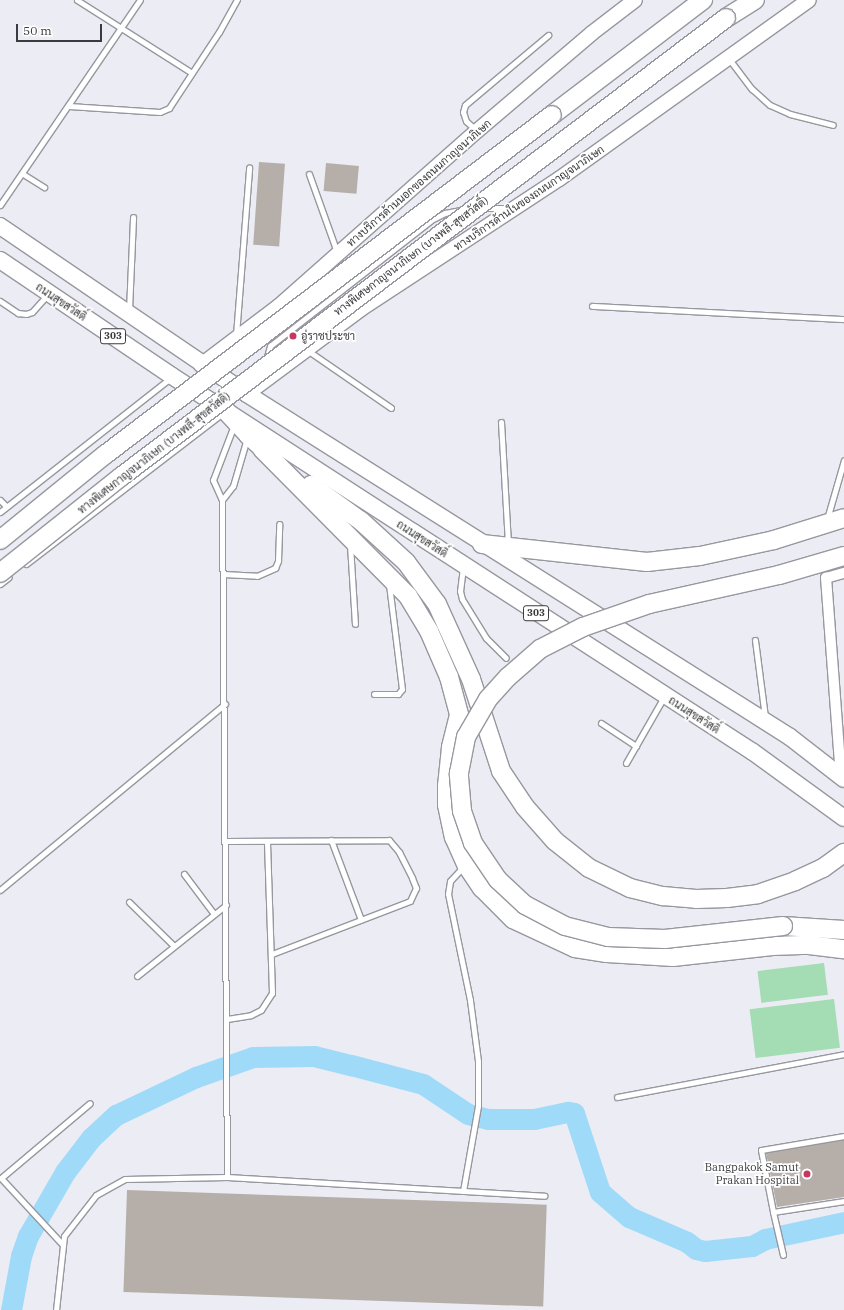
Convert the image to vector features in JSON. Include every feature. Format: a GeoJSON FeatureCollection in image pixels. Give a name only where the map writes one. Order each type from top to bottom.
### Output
{"type":"FeatureCollection","features":[{"type":"Feature","properties":{"kind":"highway"},"geometry":{"type":"LineString","coordinates":[[642,47],[683,0]]}},
{"type":"Feature","properties":{"kind":"highway"},"geometry":{"type":"LineString","coordinates":[[0,540],[106,454],[703,0]]}},
{"type":"Feature","properties":{"kind":"highway","name":"ทางพิเศษกาญจนาภิเษก (บางพลี-สุขสวัสดิ์)"},"geometry":{"type":"LineString","coordinates":[[6,574],[122,476],[748,0]]}},
{"type":"Feature","properties":{"kind":"highway"},"geometry":{"type":"LineString","coordinates":[[726,18],[755,0]]}},
{"type":"Feature","properties":{"kind":"highway"},"geometry":{"type":"LineString","coordinates":[[231,416],[248,435],[408,596],[429,631],[457,703],[459,715],[451,748],[447,806],[454,837],[466,864],[482,888],[513,919],[575,948],[608,954],[673,957],[772,946],[809,946],[844,949]]}},
{"type":"Feature","properties":{"kind":"highway"},"geometry":{"type":"LineString","coordinates":[[262,449],[360,521],[406,562],[437,604],[472,679],[501,771],[524,808],[555,841],[589,868],[630,888],[663,896],[696,899],[758,894],[823,868],[844,853]]}},
{"type":"Feature","properties":{"kind":"highway"},"geometry":{"type":"LineString","coordinates":[[482,544],[647,562],[700,556],[774,540],[844,518]]}},
{"type":"Feature","properties":{"kind":"highway"},"geometry":{"type":"LineString","coordinates":[[844,556],[779,576],[650,604],[583,627],[540,649],[508,677],[488,699],[466,737],[459,773],[462,811],[471,836],[498,880],[525,905],[565,926],[608,937],[665,939],[783,926],[844,930]]}},
{"type":"Feature","properties":{"kind":"main road","name":"ทางบริการด้านนอกของถนนกาญจนาภิเษก"},"geometry":{"type":"LineString","coordinates":[[201,365],[279,306],[592,33],[635,0]]}},
{"type":"Feature","properties":{"kind":"main road","name":"ทางบริการด้านในของถนนกาญจนาภิเษก"},"geometry":{"type":"LineString","coordinates":[[246,394],[361,309],[518,208],[810,0]]}},
{"type":"Feature","properties":{"kind":"main road","name":"303"},"geometry":{"type":"LineString","coordinates":[[0,226],[129,313],[201,365],[482,544],[790,737],[843,778]]}},
{"type":"Feature","properties":{"kind":"main road","name":"ถนนสุขสวัสดิ์"},"geometry":{"type":"LineString","coordinates":[[0,260],[231,416],[753,752],[844,818]]}},
{"type":"Feature","properties":{"kind":"main road"},"geometry":{"type":"LineString","coordinates":[[231,416],[246,394]]}},
{"type":"Feature","properties":{"kind":"street"},"geometry":{"type":"LineString","coordinates":[[843,778],[826,578],[844,573]]}},
{"type":"Feature","properties":{"kind":"lane"},"geometry":{"type":"LineString","coordinates":[[77,0],[192,73]]}},
{"type":"Feature","properties":{"kind":"lane"},"geometry":{"type":"LineString","coordinates":[[0,205],[23,174],[140,0]]}},
{"type":"Feature","properties":{"kind":"lane"},"geometry":{"type":"LineString","coordinates":[[69,106],[160,112],[169,108],[237,0]]}},
{"type":"Feature","properties":{"kind":"lane"},"geometry":{"type":"LineString","coordinates":[[478,131],[466,121],[463,112],[465,106],[548,35]]}},
{"type":"Feature","properties":{"kind":"lane"},"geometry":{"type":"LineString","coordinates":[[729,58],[752,89],[770,105],[790,114],[833,125]]}},
{"type":"Feature","properties":{"kind":"lane"},"geometry":{"type":"LineString","coordinates":[[236,338],[248,168]]}},
{"type":"Feature","properties":{"kind":"lane"},"geometry":{"type":"LineString","coordinates":[[23,174],[44,187]]}},
{"type":"Feature","properties":{"kind":"lane"},"geometry":{"type":"LineString","coordinates":[[309,174],[338,254]]}},
{"type":"Feature","properties":{"kind":"lane"},"geometry":{"type":"LineString","coordinates":[[271,376],[266,360],[270,346],[431,220],[459,209],[518,208]]}},
{"type":"Feature","properties":{"kind":"lane"},"geometry":{"type":"LineString","coordinates":[[129,313],[132,217]]}},
{"type":"Feature","properties":{"kind":"lane"},"geometry":{"type":"LineString","coordinates":[[0,301],[18,313],[26,314],[32,312],[48,293]]}},
{"type":"Feature","properties":{"kind":"lane"},"geometry":{"type":"LineString","coordinates":[[592,306],[844,319]]}},
{"type":"Feature","properties":{"kind":"lane"},"geometry":{"type":"LineString","coordinates":[[307,349],[391,408]]}},
{"type":"Feature","properties":{"kind":"lane"},"geometry":{"type":"LineString","coordinates":[[0,512],[172,376]]}},
{"type":"Feature","properties":{"kind":"lane"},"geometry":{"type":"LineString","coordinates":[[228,1177],[222,500],[213,480],[231,416]]}},
{"type":"Feature","properties":{"kind":"lane"},"geometry":{"type":"LineString","coordinates":[[19,569],[231,416]]}},
{"type":"Feature","properties":{"kind":"lane"},"geometry":{"type":"LineString","coordinates":[[501,422],[508,547]]}},
{"type":"Feature","properties":{"kind":"lane"},"geometry":{"type":"LineString","coordinates":[[222,500],[233,486],[248,435]]}},
{"type":"Feature","properties":{"kind":"lane"},"geometry":{"type":"LineString","coordinates":[[826,524],[844,460]]}},
{"type":"Feature","properties":{"kind":"lane"},"geometry":{"type":"LineString","coordinates":[[0,500],[6,506]]}},
{"type":"Feature","properties":{"kind":"lane"},"geometry":{"type":"LineString","coordinates":[[223,574],[257,576],[275,568],[278,561],[278,524]]}},
{"type":"Feature","properties":{"kind":"lane"},"geometry":{"type":"LineString","coordinates":[[349,535],[355,624]]}},
{"type":"Feature","properties":{"kind":"lane"},"geometry":{"type":"LineString","coordinates":[[463,566],[460,591],[462,599],[486,638],[506,658]]}},
{"type":"Feature","properties":{"kind":"lane"},"geometry":{"type":"LineString","coordinates":[[0,584],[6,574]]}},
{"type":"Feature","properties":{"kind":"lane"},"geometry":{"type":"LineString","coordinates":[[374,694],[398,694],[402,689],[388,575]]}},
{"type":"Feature","properties":{"kind":"lane"},"geometry":{"type":"LineString","coordinates":[[755,640],[765,722]]}},
{"type":"Feature","properties":{"kind":"lane"},"geometry":{"type":"LineString","coordinates":[[626,763],[665,696]]}},
{"type":"Feature","properties":{"kind":"lane"},"geometry":{"type":"LineString","coordinates":[[0,890],[225,704]]}},
{"type":"Feature","properties":{"kind":"lane"},"geometry":{"type":"LineString","coordinates":[[600,723],[636,746]]}},
{"type":"Feature","properties":{"kind":"lane"},"geometry":{"type":"LineString","coordinates":[[331,840],[361,920]]}},
{"type":"Feature","properties":{"kind":"lane"},"geometry":{"type":"LineString","coordinates":[[226,841],[389,840],[399,852],[412,878],[416,888],[410,901],[272,954]]}},
{"type":"Feature","properties":{"kind":"lane"},"geometry":{"type":"LineString","coordinates":[[226,1019],[251,1015],[267,1004],[272,993],[272,954],[267,841]]}},
{"type":"Feature","properties":{"kind":"lane"},"geometry":{"type":"LineString","coordinates":[[463,1191],[477,1114],[478,1060],[471,1008],[448,894],[450,881],[466,864]]}},
{"type":"Feature","properties":{"kind":"lane"},"geometry":{"type":"LineString","coordinates":[[184,874],[214,914]]}},
{"type":"Feature","properties":{"kind":"lane"},"geometry":{"type":"LineString","coordinates":[[129,902],[174,946]]}},
{"type":"Feature","properties":{"kind":"lane"},"geometry":{"type":"LineString","coordinates":[[137,976],[226,905]]}},
{"type":"Feature","properties":{"kind":"lane"},"geometry":{"type":"LineString","coordinates":[[617,1097],[844,1054]]}},
{"type":"Feature","properties":{"kind":"lane"},"geometry":{"type":"LineString","coordinates":[[62,1245],[1,1178],[90,1103]]}},
{"type":"Feature","properties":{"kind":"lane"},"geometry":{"type":"LineString","coordinates":[[783,1255],[761,1150],[844,1136]]}},
{"type":"Feature","properties":{"kind":"lane"},"geometry":{"type":"LineString","coordinates":[[56,1310],[64,1236],[96,1195],[125,1179],[228,1177],[544,1196]]}},
{"type":"Feature","properties":{"kind":"lane"},"geometry":{"type":"LineString","coordinates":[[773,1212],[844,1201]]}},
{"type":"Feature","properties":{"kind":"green space"},"geometry":{"type":"Polygon","coordinates":[[[824,963],[828,995],[761,1003],[757,971],[824,963]]]}},
{"type":"Feature","properties":{"kind":"green space"},"geometry":{"type":"Polygon","coordinates":[[[834,999],[840,1048],[756,1058],[750,1009],[834,999]]]}},
{"type":"Feature","properties":{"kind":"building"},"geometry":{"type":"Polygon","coordinates":[[[259,162],[285,164],[279,247],[253,245],[259,162]]]}},
{"type":"Feature","properties":{"kind":"building"},"geometry":{"type":"Polygon","coordinates":[[[326,163],[359,166],[356,194],[324,191],[326,163]]]}},
{"type":"Feature","properties":{"kind":"building","name":"Bangpakok Samut Prakan Hospital"},"geometry":{"type":"Polygon","coordinates":[[[844,1140],[844,1197],[777,1207],[766,1153],[844,1140]]]}},
{"type":"Feature","properties":{"kind":"building"},"geometry":{"type":"Polygon","coordinates":[[[127,1190],[547,1205],[543,1307],[123,1292],[127,1190]]]}},
{"type":"Feature","properties":{"kind":"waterway"},"geometry":{"type":"LineString","coordinates":[[11,1310],[21,1256],[28,1236],[65,1172],[91,1138],[116,1115],[196,1077],[253,1057],[314,1056],[351,1065],[423,1084],[468,1114],[488,1119],[534,1119],[568,1112],[574,1113],[600,1192],[629,1217],[687,1242],[696,1249],[705,1251],[752,1246],[765,1239],[844,1222]]}},
{"type":"Feature","properties":{"kind":"place","name":"อู่ราชประชา"},"geometry":{"type":"Point","coordinates":[293,336]}},
{"type":"Feature","properties":{"kind":"place","name":"Bangpakok Samut Prakan Hospital"},"geometry":{"type":"Point","coordinates":[807,1174]}}]}
